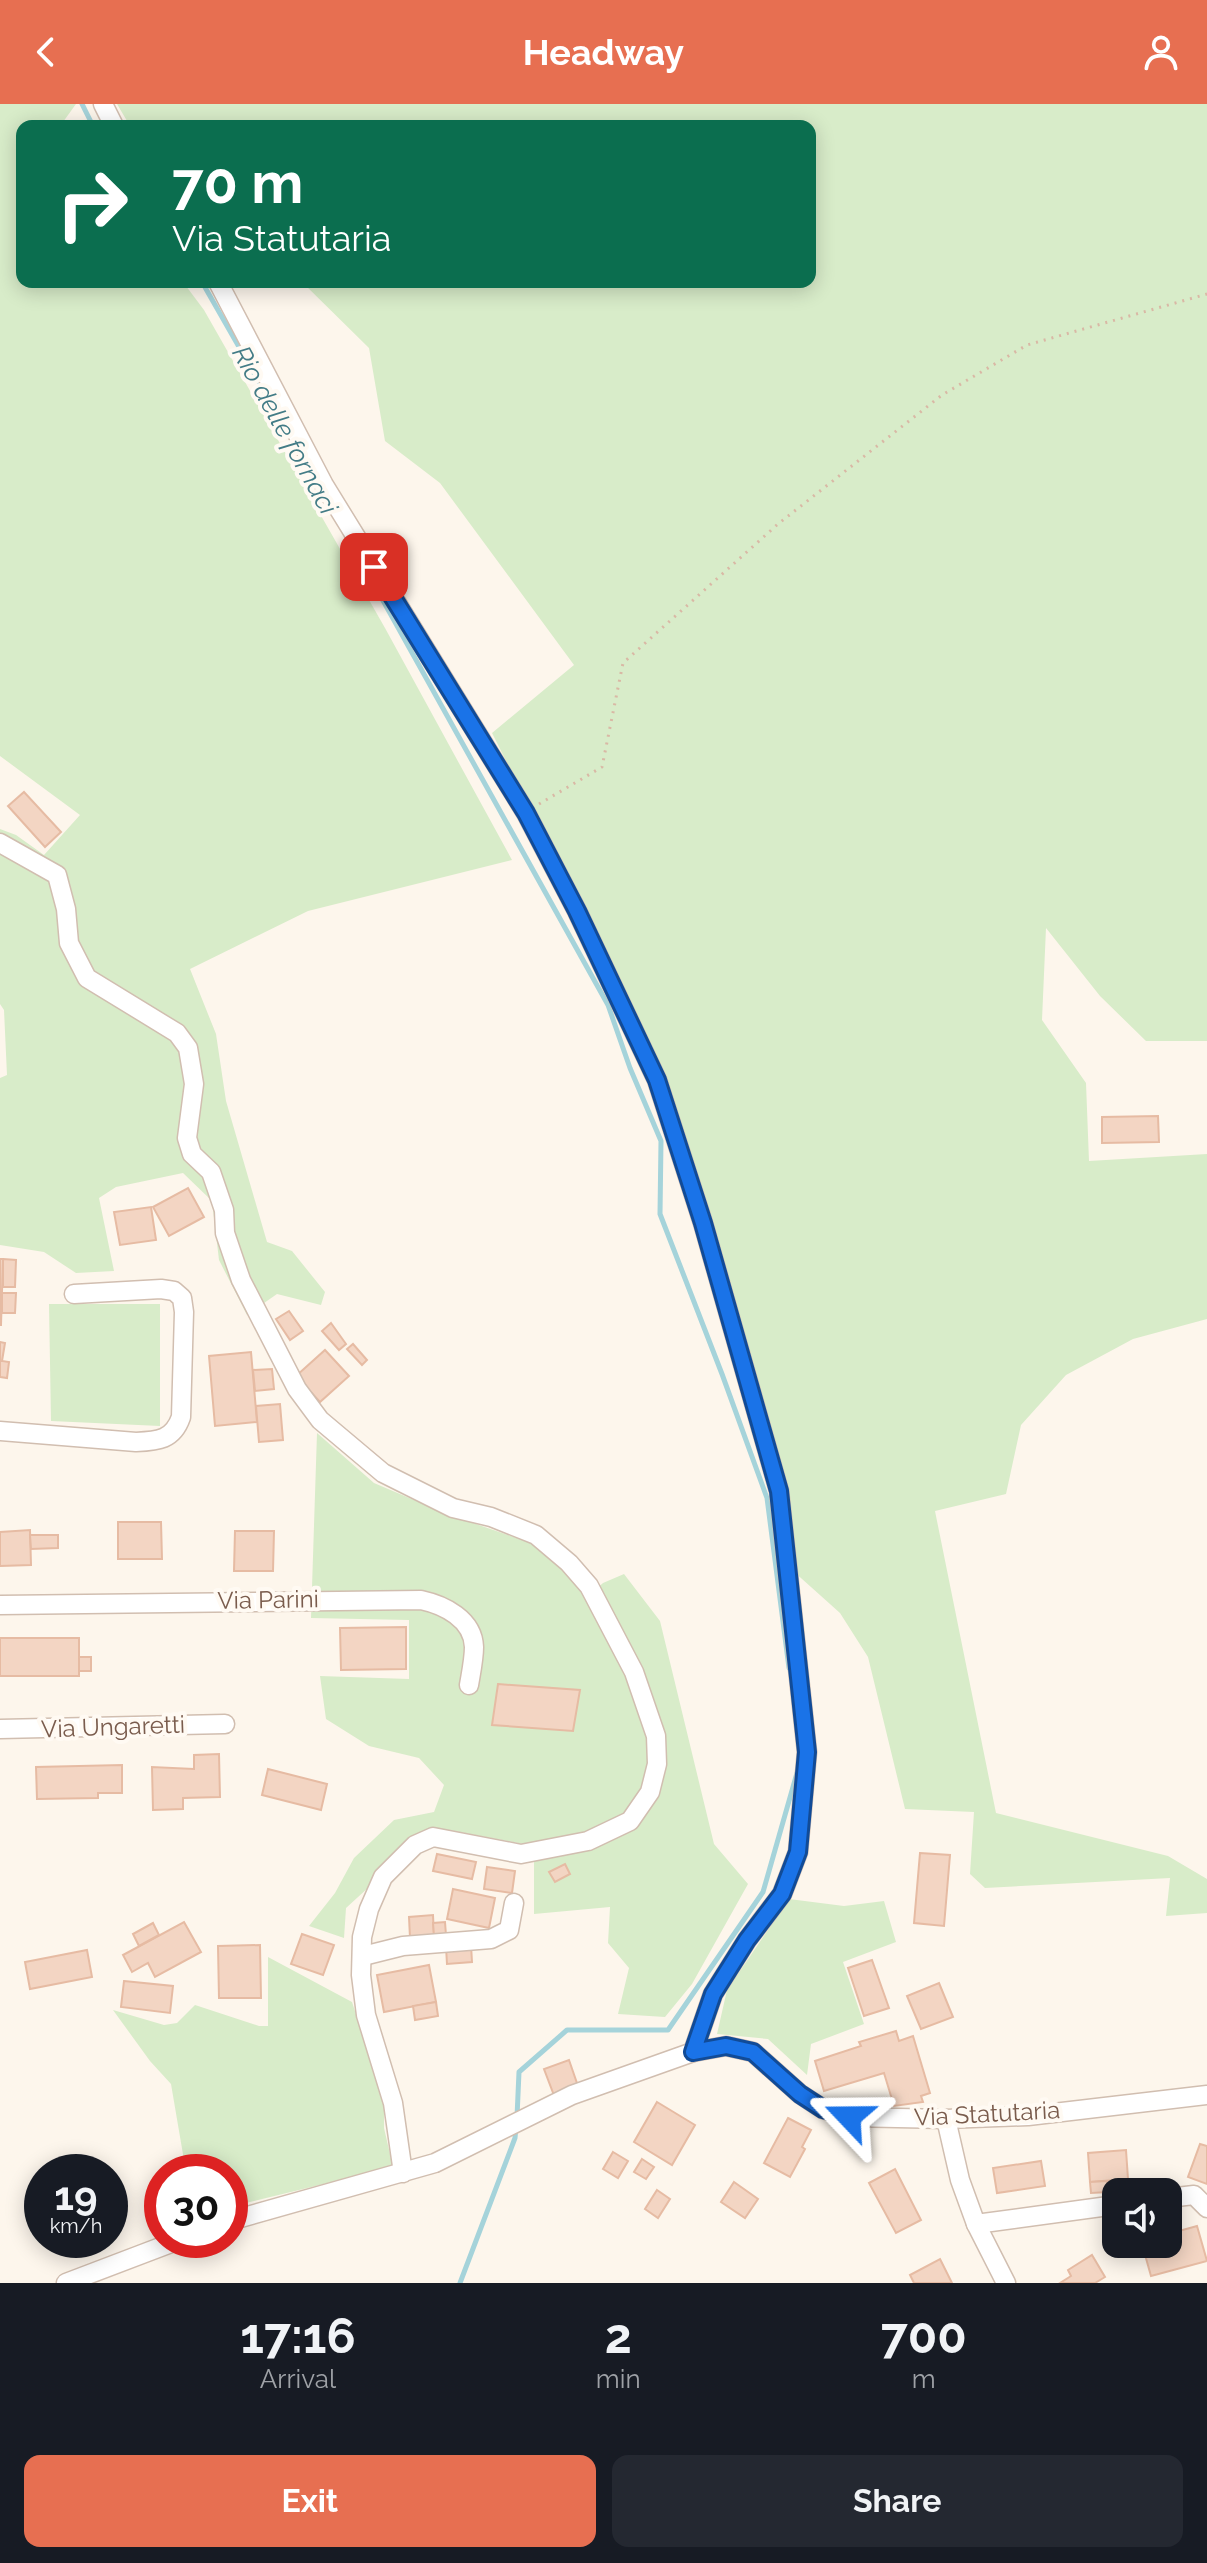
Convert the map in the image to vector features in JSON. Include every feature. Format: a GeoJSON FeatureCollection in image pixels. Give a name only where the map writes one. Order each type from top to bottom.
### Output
{"type":"FeatureCollection","features":[{"type":"Feature","properties":{"kind":"street"},"geometry":{"type":"LineString","coordinates":[[221,288],[324,485],[526,813],[577,911],[657,1080],[703,1223],[779,1491],[807,1752],[798,1852],[782,1894],[747,1940],[713,1994],[693,2052]]}},
{"type":"Feature","properties":{"kind":"street"},"geometry":{"type":"LineString","coordinates":[[0,843],[57,875],[66,909],[69,943],[87,978],[177,1033],[188,1048],[194,1084],[187,1138],[192,1154],[211,1172],[224,1210],[225,1233],[241,1280],[297,1389],[320,1420],[383,1473],[453,1508],[491,1517],[536,1535],[569,1563],[589,1586],[634,1672],[656,1736],[657,1764],[650,1792],[630,1821],[588,1841],[521,1854],[433,1837],[415,1845],[383,1877],[369,1909],[362,1937],[361,1975],[366,2015],[393,2103],[403,2173]]}},
{"type":"Feature","properties":{"kind":"street"},"geometry":{"type":"LineString","coordinates":[[0,1431],[136,1442],[157,1441],[177,1429],[181,1417],[182,1298],[174,1291],[161,1289],[74,1294]]}},
{"type":"Feature","properties":{"kind":"street","name":"Via Parini"},"geometry":{"type":"LineString","coordinates":[[0,1605],[421,1600],[449,1609],[469,1630],[474,1644],[469,1685]]}},
{"type":"Feature","properties":{"kind":"street","name":"Via Ungaretti"},"geometry":{"type":"LineString","coordinates":[[0,1729],[225,1724]]}},
{"type":"Feature","properties":{"kind":"street"},"geometry":{"type":"LineString","coordinates":[[363,1956],[403,1946],[491,1939],[509,1930],[514,1903]]}},
{"type":"Feature","properties":{"kind":"street","name":"Via Statutaria"},"geometry":{"type":"LineString","coordinates":[[248,2216],[435,2163],[572,2095],[693,2052],[726,2046],[753,2052],[800,2094],[823,2109],[849,2117],[946,2119],[1028,2116],[1207,2095]]}},
{"type":"Feature","properties":{"kind":"street"},"geometry":{"type":"LineString","coordinates":[[946,2119],[960,2180],[976,2224],[1006,2283]]}},
{"type":"Feature","properties":{"kind":"street"},"geometry":{"type":"LineString","coordinates":[[1182,2196],[1194,2195],[1207,2208]]}},
{"type":"Feature","properties":{"kind":"street"},"geometry":{"type":"LineString","coordinates":[[976,2224],[1102,2207]]}},
{"type":"Feature","properties":{"kind":"street"},"geometry":{"type":"LineString","coordinates":[[66,2283],[144,2253]]}},
{"type":"Feature","properties":{"kind":"path"},"geometry":{"type":"LineString","coordinates":[[526,813],[602,767],[623,663],[778,524],[942,395],[1027,345],[1207,294]]}},
{"type":"Feature","properties":{"kind":"green space"},"geometry":{"type":"Polygon","coordinates":[[[0,104],[76,104],[64,120],[16,120],[16,288],[188,288],[204,310],[385,628],[512,860],[308,911],[190,969],[216,1034],[226,1101],[267,1242],[292,1251],[325,1292],[321,1305],[277,1294],[247,1315],[219,1260],[212,1201],[183,1173],[116,1187],[99,1198],[114,1271],[76,1273],[44,1252],[0,1245],[0,1078],[7,1075],[4,1010],[0,1004],[0,829],[16,835],[44,855],[80,815],[0,756],[0,104]]]}},
{"type":"Feature","properties":{"kind":"green space"},"geometry":{"type":"Polygon","coordinates":[[[117,104],[1207,104],[1207,1041],[1146,1041],[1100,996],[1046,928],[1042,1020],[1086,1083],[1089,1161],[1207,1154],[1207,1319],[1133,1339],[1066,1375],[1021,1425],[1006,1494],[935,1511],[996,1813],[1168,1856],[1207,1879],[1207,1913],[1166,1916],[1170,1878],[985,1888],[970,1874],[974,1812],[905,1809],[868,1657],[840,1613],[792,1570],[788,1489],[714,1226],[664,1074],[492,733],[574,665],[440,483],[385,441],[369,348],[308,288],[816,288],[816,120],[126,120],[117,104]]]}},
{"type":"Feature","properties":{"kind":"green space"},"geometry":{"type":"Polygon","coordinates":[[[49,1304],[160,1304],[160,1426],[51,1421],[49,1304]]]}},
{"type":"Feature","properties":{"kind":"green space"},"geometry":{"type":"Polygon","coordinates":[[[317,1433],[374,1483],[447,1514],[531,1543],[563,1570],[586,1598],[603,1583],[624,1574],[660,1621],[714,1844],[748,1884],[692,1984],[665,2017],[618,2014],[629,1968],[608,1943],[610,1907],[534,1914],[534,1846],[449,1830],[415,1845],[346,1908],[344,1938],[309,1926],[335,1893],[354,1858],[394,1820],[434,1812],[444,1785],[419,1758],[369,1746],[326,1719],[320,1676],[409,1679],[409,1620],[311,1618],[317,1433]]]}},
{"type":"Feature","properties":{"kind":"green space"},"geometry":{"type":"Polygon","coordinates":[[[789,1899],[844,1906],[884,1901],[896,1942],[843,1962],[864,2024],[811,2044],[807,2075],[768,2039],[717,2034],[727,1990],[789,1899]]]}},
{"type":"Feature","properties":{"kind":"green space"},"geometry":{"type":"Polygon","coordinates":[[[268,1957],[352,2002],[384,2100],[384,2128],[393,2167],[248,2203],[248,2154],[183,2154],[171,2084],[113,2010],[164,2025],[177,2023],[195,2005],[259,2026],[268,2026],[268,1957]]]}},
{"type":"Feature","properties":{"kind":"building"},"geometry":{"type":"Polygon","coordinates":[[[24,792],[61,832],[45,847],[8,806],[24,792]]]}},
{"type":"Feature","properties":{"kind":"building"},"geometry":{"type":"Polygon","coordinates":[[[1158,1116],[1159,1142],[1102,1143],[1102,1117],[1158,1116]]]}},
{"type":"Feature","properties":{"kind":"building"},"geometry":{"type":"Polygon","coordinates":[[[188,1188],[204,1217],[169,1236],[153,1207],[188,1188]]]}},
{"type":"Feature","properties":{"kind":"building"},"geometry":{"type":"Polygon","coordinates":[[[151,1207],[156,1240],[120,1245],[114,1212],[151,1207]]]}},
{"type":"Feature","properties":{"kind":"building"},"geometry":{"type":"Polygon","coordinates":[[[0,1259],[3,1259],[1,1325],[0,1325],[0,1259]]]}},
{"type":"Feature","properties":{"kind":"building"},"geometry":{"type":"Polygon","coordinates":[[[3,1259],[16,1260],[15,1287],[3,1287],[3,1259]]]}},
{"type":"Feature","properties":{"kind":"building"},"geometry":{"type":"Polygon","coordinates":[[[2,1293],[16,1293],[15,1313],[2,1313],[2,1293]]]}},
{"type":"Feature","properties":{"kind":"building"},"geometry":{"type":"Polygon","coordinates":[[[289,1311],[303,1331],[290,1340],[276,1319],[289,1311]]]}},
{"type":"Feature","properties":{"kind":"building"},"geometry":{"type":"Polygon","coordinates":[[[331,1323],[346,1344],[339,1350],[322,1331],[331,1323]]]}},
{"type":"Feature","properties":{"kind":"building"},"geometry":{"type":"Polygon","coordinates":[[[0,1342],[5,1343],[2,1361],[9,1362],[7,1378],[0,1377],[0,1342]]]}},
{"type":"Feature","properties":{"kind":"building"},"geometry":{"type":"Polygon","coordinates":[[[353,1344],[367,1360],[362,1365],[347,1349],[353,1344]]]}},
{"type":"Feature","properties":{"kind":"building"},"geometry":{"type":"Polygon","coordinates":[[[325,1350],[349,1376],[320,1402],[296,1376],[325,1350]]]}},
{"type":"Feature","properties":{"kind":"building"},"geometry":{"type":"Polygon","coordinates":[[[251,1352],[257,1422],[215,1426],[209,1356],[251,1352]]]}},
{"type":"Feature","properties":{"kind":"building"},"geometry":{"type":"Polygon","coordinates":[[[272,1369],[274,1389],[255,1391],[253,1370],[272,1369]]]}},
{"type":"Feature","properties":{"kind":"building"},"geometry":{"type":"Polygon","coordinates":[[[280,1404],[283,1440],[259,1442],[256,1406],[280,1404]]]}},
{"type":"Feature","properties":{"kind":"building"},"geometry":{"type":"Polygon","coordinates":[[[118,1522],[161,1522],[162,1559],[118,1559],[118,1522]]]}},
{"type":"Feature","properties":{"kind":"building"},"geometry":{"type":"Polygon","coordinates":[[[30,1530],[31,1565],[0,1566],[0,1532],[30,1530]]]}},
{"type":"Feature","properties":{"kind":"building"},"geometry":{"type":"Polygon","coordinates":[[[235,1531],[274,1531],[273,1571],[234,1571],[235,1531]]]}},
{"type":"Feature","properties":{"kind":"building"},"geometry":{"type":"Polygon","coordinates":[[[30,1535],[58,1535],[58,1548],[31,1549],[30,1535]]]}},
{"type":"Feature","properties":{"kind":"building"},"geometry":{"type":"Polygon","coordinates":[[[406,1627],[406,1669],[341,1670],[340,1628],[406,1627]]]}},
{"type":"Feature","properties":{"kind":"building"},"geometry":{"type":"Polygon","coordinates":[[[0,1638],[79,1638],[79,1676],[0,1676],[0,1638]]]}},
{"type":"Feature","properties":{"kind":"building"},"geometry":{"type":"Polygon","coordinates":[[[79,1657],[91,1657],[91,1671],[79,1671],[79,1657]]]}},
{"type":"Feature","properties":{"kind":"building"},"geometry":{"type":"Polygon","coordinates":[[[498,1684],[580,1690],[573,1731],[492,1725],[498,1684]]]}},
{"type":"Feature","properties":{"kind":"building"},"geometry":{"type":"Polygon","coordinates":[[[219,1754],[220,1797],[183,1798],[183,1809],[153,1810],[152,1767],[194,1769],[194,1755],[219,1754]]]}},
{"type":"Feature","properties":{"kind":"building"},"geometry":{"type":"Polygon","coordinates":[[[122,1765],[122,1793],[98,1793],[98,1798],[37,1799],[36,1767],[122,1765]]]}},
{"type":"Feature","properties":{"kind":"building"},"geometry":{"type":"Polygon","coordinates":[[[268,1769],[327,1784],[321,1810],[262,1795],[268,1769]]]}},
{"type":"Feature","properties":{"kind":"building"},"geometry":{"type":"Polygon","coordinates":[[[920,1853],[950,1855],[944,1926],[914,1923],[920,1853]]]}},
{"type":"Feature","properties":{"kind":"building"},"geometry":{"type":"Polygon","coordinates":[[[437,1854],[476,1862],[472,1879],[433,1871],[437,1854]]]}},
{"type":"Feature","properties":{"kind":"building"},"geometry":{"type":"Polygon","coordinates":[[[565,1864],[570,1874],[555,1882],[549,1872],[565,1864]]]}},
{"type":"Feature","properties":{"kind":"building"},"geometry":{"type":"Polygon","coordinates":[[[487,1867],[515,1871],[512,1893],[484,1889],[487,1867]]]}},
{"type":"Feature","properties":{"kind":"building"},"geometry":{"type":"Polygon","coordinates":[[[453,1889],[495,1898],[489,1928],[447,1919],[453,1889]]]}},
{"type":"Feature","properties":{"kind":"building"},"geometry":{"type":"Polygon","coordinates":[[[433,1915],[434,1936],[410,1938],[409,1917],[433,1915]]]}},
{"type":"Feature","properties":{"kind":"building"},"geometry":{"type":"Polygon","coordinates":[[[184,1922],[201,1952],[155,1977],[148,1963],[132,1972],[123,1955],[184,1922]]]}},
{"type":"Feature","properties":{"kind":"building"},"geometry":{"type":"Polygon","coordinates":[[[445,1922],[446,1935],[434,1936],[433,1923],[445,1922]]]}},
{"type":"Feature","properties":{"kind":"building"},"geometry":{"type":"Polygon","coordinates":[[[153,1923],[159,1935],[139,1946],[133,1934],[153,1923]]]}},
{"type":"Feature","properties":{"kind":"building"},"geometry":{"type":"Polygon","coordinates":[[[302,1934],[334,1945],[323,1975],[291,1964],[302,1934]]]}},
{"type":"Feature","properties":{"kind":"building"},"geometry":{"type":"Polygon","coordinates":[[[260,1945],[261,1998],[219,1998],[218,1946],[260,1945]]]}},
{"type":"Feature","properties":{"kind":"building"},"geometry":{"type":"Polygon","coordinates":[[[471,1945],[472,1962],[447,1964],[446,1947],[471,1945]]]}},
{"type":"Feature","properties":{"kind":"building"},"geometry":{"type":"Polygon","coordinates":[[[87,1950],[92,1977],[30,1989],[25,1962],[87,1950]]]}},
{"type":"Feature","properties":{"kind":"building"},"geometry":{"type":"Polygon","coordinates":[[[872,1960],[889,2008],[864,2016],[848,1968],[872,1960]]]}},
{"type":"Feature","properties":{"kind":"building"},"geometry":{"type":"Polygon","coordinates":[[[429,1965],[436,2002],[384,2012],[377,1975],[429,1965]]]}},
{"type":"Feature","properties":{"kind":"building"},"geometry":{"type":"Polygon","coordinates":[[[124,1981],[173,1986],[170,2013],[121,2007],[124,1981]]]}},
{"type":"Feature","properties":{"kind":"building"},"geometry":{"type":"Polygon","coordinates":[[[939,1983],[953,2017],[921,2029],[907,1996],[939,1983]]]}},
{"type":"Feature","properties":{"kind":"building"},"geometry":{"type":"Polygon","coordinates":[[[436,2002],[438,2016],[415,2020],[413,2006],[436,2002]]]}},
{"type":"Feature","properties":{"kind":"building"},"geometry":{"type":"Polygon","coordinates":[[[896,2031],[899,2041],[913,2036],[930,2093],[921,2096],[923,2102],[894,2106],[884,2073],[824,2091],[815,2061],[861,2046],[859,2042],[896,2031]]]}},
{"type":"Feature","properties":{"kind":"building"},"geometry":{"type":"Polygon","coordinates":[[[569,2060],[579,2089],[555,2098],[544,2069],[569,2060]]]}},
{"type":"Feature","properties":{"kind":"building"},"geometry":{"type":"Polygon","coordinates":[[[657,2102],[695,2125],[672,2165],[634,2142],[657,2102]]]}},
{"type":"Feature","properties":{"kind":"building"},"geometry":{"type":"Polygon","coordinates":[[[788,2118],[811,2130],[790,2177],[764,2163],[788,2118]]]}},
{"type":"Feature","properties":{"kind":"building"},"geometry":{"type":"Polygon","coordinates":[[[1200,2144],[1207,2146],[1207,2184],[1188,2177],[1200,2144]]]}},
{"type":"Feature","properties":{"kind":"building"},"geometry":{"type":"Polygon","coordinates":[[[1126,2150],[1128,2178],[1102,2178],[1102,2181],[1090,2182],[1088,2153],[1126,2150]]]}},
{"type":"Feature","properties":{"kind":"building"},"geometry":{"type":"Polygon","coordinates":[[[613,2152],[628,2161],[618,2178],[603,2169],[613,2152]]]}},
{"type":"Feature","properties":{"kind":"building"},"geometry":{"type":"Polygon","coordinates":[[[642,2159],[654,2167],[646,2179],[634,2172],[642,2159]]]}},
{"type":"Feature","properties":{"kind":"building"},"geometry":{"type":"Polygon","coordinates":[[[1041,2161],[1045,2186],[997,2193],[993,2168],[1041,2161]]]}},
{"type":"Feature","properties":{"kind":"building"},"geometry":{"type":"Polygon","coordinates":[[[895,2169],[921,2220],[896,2233],[869,2183],[895,2169]]]}},
{"type":"Feature","properties":{"kind":"building"},"geometry":{"type":"Polygon","coordinates":[[[1102,2181],[1102,2192],[1091,2193],[1090,2182],[1102,2181]]]}},
{"type":"Feature","properties":{"kind":"building"},"geometry":{"type":"Polygon","coordinates":[[[734,2182],[758,2199],[745,2218],[721,2202],[734,2182]]]}},
{"type":"Feature","properties":{"kind":"building"},"geometry":{"type":"Polygon","coordinates":[[[657,2190],[670,2199],[658,2218],[645,2209],[657,2190]]]}},
{"type":"Feature","properties":{"kind":"building"},"geometry":{"type":"Polygon","coordinates":[[[1197,2226],[1207,2261],[1151,2276],[1146,2258],[1182,2258],[1182,2230],[1197,2226]]]}},
{"type":"Feature","properties":{"kind":"building"},"geometry":{"type":"Polygon","coordinates":[[[1092,2255],[1105,2277],[1095,2283],[1060,2283],[1071,2276],[1068,2270],[1092,2255]]]}},
{"type":"Feature","properties":{"kind":"building"},"geometry":{"type":"Polygon","coordinates":[[[940,2259],[952,2283],[914,2283],[910,2275],[940,2259]]]}},
{"type":"Feature","properties":{"kind":"waterway","name":"Rio delle fornaci"},"geometry":{"type":"LineString","coordinates":[[82,104],[90,120]]}},
{"type":"Feature","properties":{"kind":"waterway","name":"Rio delle fornaci"},"geometry":{"type":"LineString","coordinates":[[205,288],[275,410]]}},
{"type":"Feature","properties":{"kind":"waterway","name":"Rio delle fornaci"},"geometry":{"type":"LineString","coordinates":[[361,561],[608,1005],[661,1141],[660,1214],[767,1498],[789,1668]]}},
{"type":"Feature","properties":{"kind":"waterway","name":"Rio delle fornaci"},"geometry":{"type":"LineString","coordinates":[[517,2117],[519,2072],[567,2030],[668,2030],[763,1892],[797,1773]]}},
{"type":"Feature","properties":{"kind":"waterway","name":"Rio delle fornaci"},"geometry":{"type":"LineString","coordinates":[[460,2283],[515,2138],[516,2127]]}},
{"type":"Feature","properties":{"kind":"route"},"geometry":{"type":"LineString","coordinates":[[374,567],[526,813],[577,911],[657,1080],[703,1223],[779,1491],[807,1752],[798,1852],[782,1894],[747,1940],[713,1994],[693,2052],[726,2046],[753,2052],[800,2094],[823,2109],[849,2117]]}}]}
